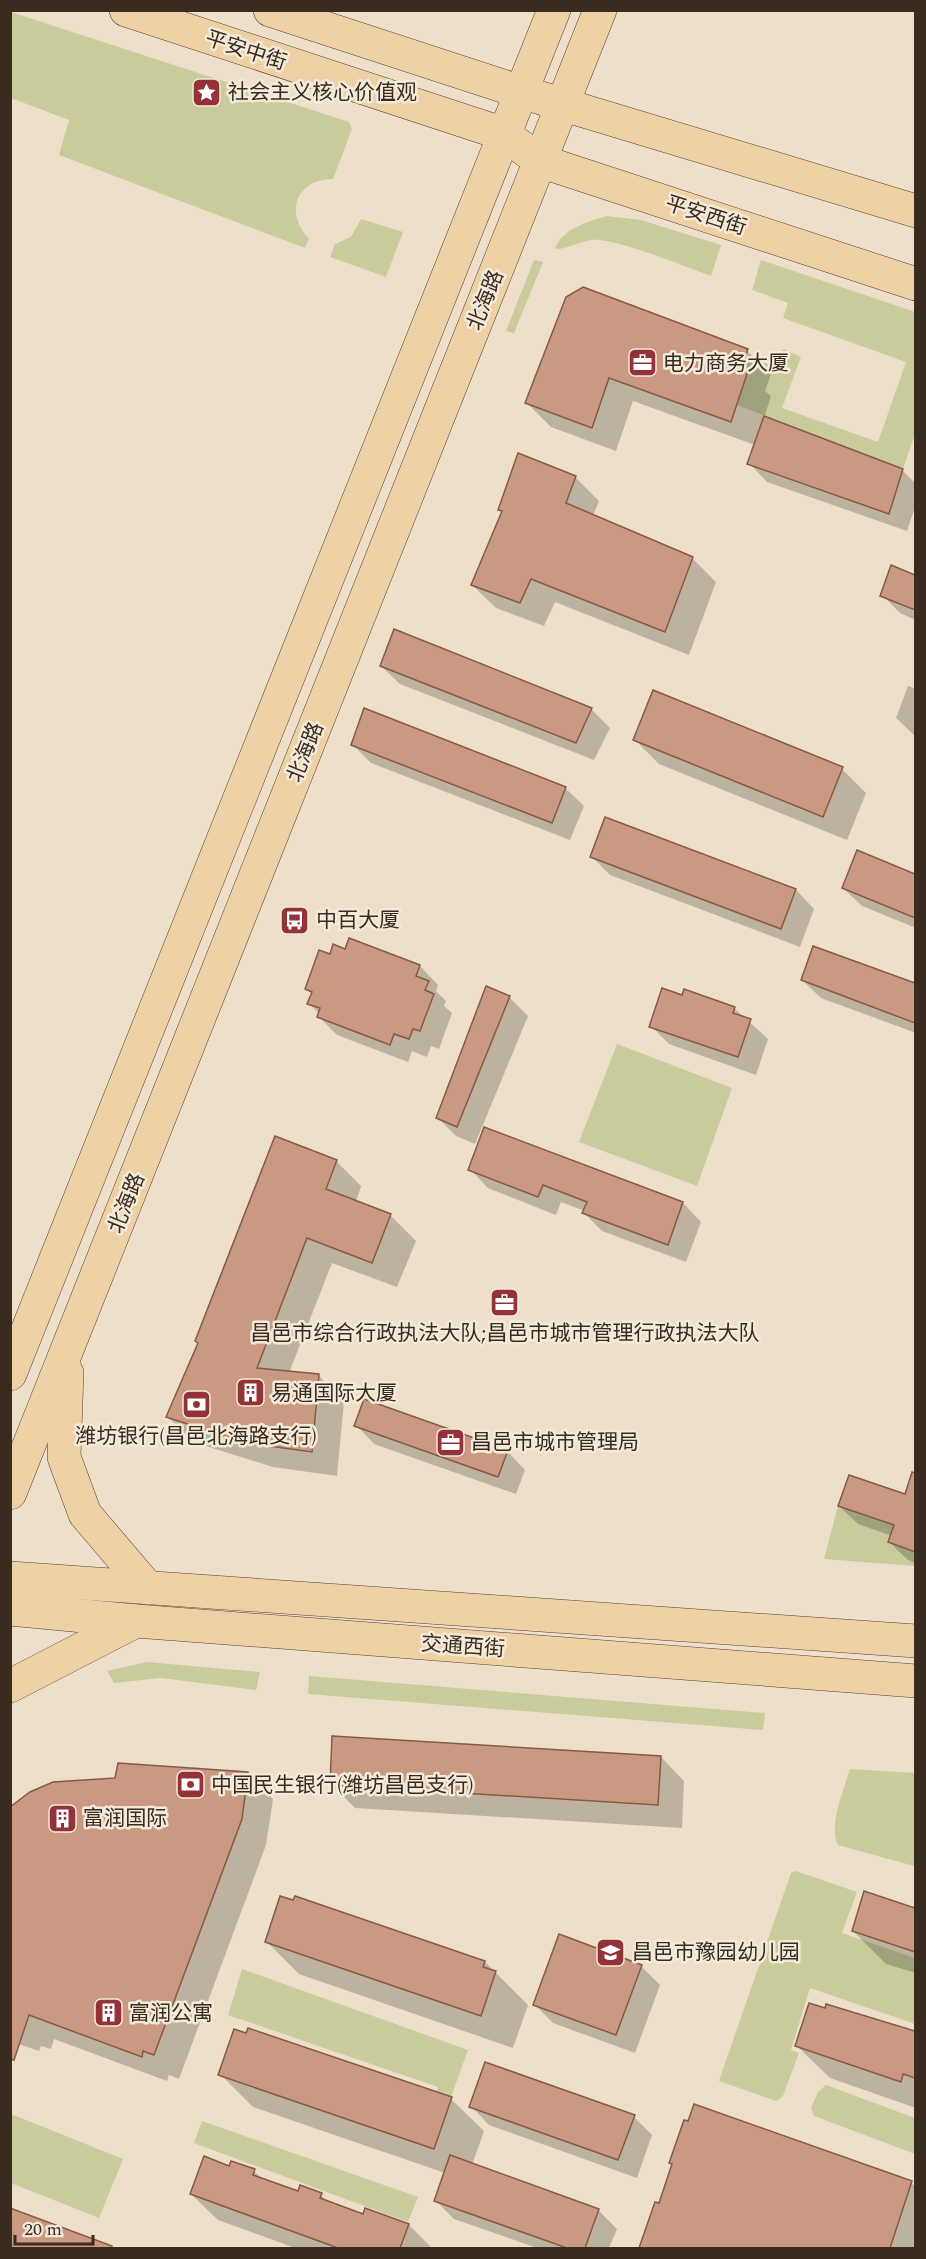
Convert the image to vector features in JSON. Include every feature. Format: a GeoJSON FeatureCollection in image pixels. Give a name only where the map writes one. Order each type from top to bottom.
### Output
{"type":"FeatureCollection","features":[{"type":"Feature","properties":{"kind":"main road","name":"平安中街"},"geometry":{"type":"LineString","coordinates":[[126,10],[504,134]]}},
{"type":"Feature","properties":{"kind":"main road"},"geometry":{"type":"LineString","coordinates":[[270,10],[562,105],[915,211]]}},
{"type":"Feature","properties":{"kind":"main road","name":"北海路"},"geometry":{"type":"LineString","coordinates":[[12,1368],[554,10]]}},
{"type":"Feature","properties":{"kind":"main road","name":"北海路"},"geometry":{"type":"LineString","coordinates":[[10,1493],[600,10]]}},
{"type":"Feature","properties":{"kind":"main road","name":"平安西街"},"geometry":{"type":"LineString","coordinates":[[504,134],[540,161],[915,284]]}},
{"type":"Feature","properties":{"kind":"main road"},"geometry":{"type":"LineString","coordinates":[[68,1347],[64,1457],[85,1514],[148,1588]]}},
{"type":"Feature","properties":{"kind":"main road","name":"交通西街"},"geometry":{"type":"LineString","coordinates":[[10,1578],[915,1641]]}},
{"type":"Feature","properties":{"kind":"main road","name":"交通西街"},"geometry":{"type":"LineString","coordinates":[[10,1610],[915,1681]]}},
{"type":"Feature","properties":{"kind":"main road"},"geometry":{"type":"LineString","coordinates":[[10,1686],[136,1621]]}},
{"type":"Feature","properties":{"kind":"green space"},"geometry":{"type":"Polygon","coordinates":[[[11,12],[349,122],[352,129],[333,179],[310,185],[298,199],[297,219],[309,239],[305,248],[59,155],[69,120],[11,98],[11,12]]]}},
{"type":"Feature","properties":{"kind":"green space"},"geometry":{"type":"Polygon","coordinates":[[[607,216],[641,220],[721,245],[711,276],[650,254],[601,240],[591,240],[555,249],[558,242],[569,232],[607,216]]]}},
{"type":"Feature","properties":{"kind":"green space"},"geometry":{"type":"Polygon","coordinates":[[[361,219],[403,232],[386,277],[330,257],[335,244],[351,237],[361,219]]]}},
{"type":"Feature","properties":{"kind":"green space"},"geometry":{"type":"Polygon","coordinates":[[[534,260],[543,262],[514,333],[506,331],[534,260]]]}},
{"type":"Feature","properties":{"kind":"green space"},"geometry":{"type":"Polygon","coordinates":[[[761,260],[915,312],[915,434],[903,469],[737,405],[748,372],[741,369],[746,356],[777,367],[783,349],[801,357],[782,408],[878,442],[906,362],[783,318],[788,303],[752,290],[761,260]]]}},
{"type":"Feature","properties":{"kind":"green space"},"geometry":{"type":"Polygon","coordinates":[[[617,1044],[732,1088],[697,1186],[579,1142],[617,1044]]]}},
{"type":"Feature","properties":{"kind":"green space"},"geometry":{"type":"Polygon","coordinates":[[[838,1506],[894,1525],[888,1542],[915,1552],[915,1566],[824,1559],[838,1506]]]}},
{"type":"Feature","properties":{"kind":"green space"},"geometry":{"type":"Polygon","coordinates":[[[147,1662],[260,1672],[256,1690],[161,1678],[114,1683],[107,1671],[147,1662]]]}},
{"type":"Feature","properties":{"kind":"green space"},"geometry":{"type":"Polygon","coordinates":[[[309,1676],[765,1713],[763,1730],[308,1694],[309,1676]]]}},
{"type":"Feature","properties":{"kind":"green space"},"geometry":{"type":"Polygon","coordinates":[[[850,1769],[915,1773],[914,1866],[838,1845],[835,1837],[836,1818],[850,1769]]]}},
{"type":"Feature","properties":{"kind":"green space"},"geometry":{"type":"Polygon","coordinates":[[[796,1871],[857,1892],[842,1933],[915,1958],[915,2024],[810,1988],[791,2050],[799,2053],[783,2096],[776,2101],[719,2081],[791,1873],[796,1871]]]}},
{"type":"Feature","properties":{"kind":"green space"},"geometry":{"type":"Polygon","coordinates":[[[242,1969],[468,2050],[451,2097],[436,2093],[438,2087],[228,2015],[242,1969]]]}},
{"type":"Feature","properties":{"kind":"green space"},"geometry":{"type":"Polygon","coordinates":[[[826,2085],[915,2118],[915,2154],[814,2116],[811,2108],[818,2092],[826,2085]]]}},
{"type":"Feature","properties":{"kind":"green space"},"geometry":{"type":"Polygon","coordinates":[[[11,2114],[123,2159],[99,2218],[11,2183],[11,2114]]]}},
{"type":"Feature","properties":{"kind":"green space"},"geometry":{"type":"Polygon","coordinates":[[[202,2121],[418,2197],[408,2222],[194,2143],[202,2121]]]}},
{"type":"Feature","properties":{"kind":"building","name":"电力商务大厦"},"geometry":{"type":"Polygon","coordinates":[[[583,287],[748,349],[741,369],[748,371],[731,422],[609,378],[592,428],[525,403],[566,297],[583,287]]]}},
{"type":"Feature","properties":{"kind":"building"},"geometry":{"type":"Polygon","coordinates":[[[764,416],[903,469],[889,514],[747,464],[764,416]]]}},
{"type":"Feature","properties":{"kind":"building"},"geometry":{"type":"Polygon","coordinates":[[[518,453],[576,476],[566,503],[693,557],[665,632],[531,579],[520,603],[471,585],[502,511],[498,510],[518,453]]]}},
{"type":"Feature","properties":{"kind":"building"},"geometry":{"type":"Polygon","coordinates":[[[891,565],[915,575],[915,610],[880,596],[891,565]]]}},
{"type":"Feature","properties":{"kind":"building"},"geometry":{"type":"Polygon","coordinates":[[[394,629],[592,708],[576,743],[380,666],[394,629]]]}},
{"type":"Feature","properties":{"kind":"building"},"geometry":{"type":"Polygon","coordinates":[[[653,690],[843,767],[823,817],[633,740],[653,690]]]}},
{"type":"Feature","properties":{"kind":"building"},"geometry":{"type":"Polygon","coordinates":[[[364,708],[566,787],[552,823],[351,745],[364,708]]]}},
{"type":"Feature","properties":{"kind":"building"},"geometry":{"type":"Polygon","coordinates":[[[605,817],[796,889],[781,929],[590,857],[605,817]]]}},
{"type":"Feature","properties":{"kind":"building"},"geometry":{"type":"Polygon","coordinates":[[[857,850],[915,874],[915,918],[842,888],[857,850]]]}},
{"type":"Feature","properties":{"kind":"building"},"geometry":{"type":"Polygon","coordinates":[[[349,938],[420,965],[416,976],[429,981],[425,990],[434,994],[420,1031],[413,1029],[409,1039],[394,1034],[390,1045],[317,1017],[320,1008],[307,1004],[312,992],[305,989],[319,950],[330,954],[333,944],[345,949],[349,938]]]}},
{"type":"Feature","properties":{"kind":"building"},"geometry":{"type":"Polygon","coordinates":[[[813,946],[915,983],[915,1023],[801,980],[813,946]]]}},
{"type":"Feature","properties":{"kind":"building"},"geometry":{"type":"Polygon","coordinates":[[[486,986],[510,996],[457,1127],[436,1118],[486,986]]]}},
{"type":"Feature","properties":{"kind":"building"},"geometry":{"type":"Polygon","coordinates":[[[662,988],[682,995],[684,989],[735,1007],[733,1013],[751,1019],[738,1057],[649,1027],[662,988]]]}},
{"type":"Feature","properties":{"kind":"building"},"geometry":{"type":"Polygon","coordinates":[[[484,1127],[683,1202],[668,1245],[582,1213],[587,1202],[543,1185],[538,1197],[468,1170],[484,1127]]]}},
{"type":"Feature","properties":{"kind":"building"},"geometry":{"type":"Polygon","coordinates":[[[275,1136],[337,1160],[326,1189],[391,1214],[372,1263],[307,1238],[257,1368],[319,1374],[312,1452],[246,1443],[166,1417],[198,1343],[195,1341],[275,1136]]]}},
{"type":"Feature","properties":{"kind":"building"},"geometry":{"type":"Polygon","coordinates":[[[364,1399],[508,1450],[498,1477],[354,1426],[364,1399]]]}},
{"type":"Feature","properties":{"kind":"building"},"geometry":{"type":"Polygon","coordinates":[[[912,1472],[915,1473],[915,1552],[888,1542],[894,1525],[838,1506],[849,1475],[905,1494],[912,1472]]]}},
{"type":"Feature","properties":{"kind":"building"},"geometry":{"type":"Polygon","coordinates":[[[332,1736],[661,1756],[658,1805],[330,1785],[332,1736]]]}},
{"type":"Feature","properties":{"kind":"building"},"geometry":{"type":"Polygon","coordinates":[[[118,1763],[248,1772],[242,1819],[154,2055],[143,2051],[142,2057],[29,2015],[14,2060],[10,2059],[10,1807],[30,1792],[53,1782],[115,1778],[118,1763]]]}},
{"type":"Feature","properties":{"kind":"building"},"geometry":{"type":"Polygon","coordinates":[[[864,1891],[915,1908],[915,1952],[852,1931],[864,1891]]]}},
{"type":"Feature","properties":{"kind":"building"},"geometry":{"type":"Polygon","coordinates":[[[280,1896],[293,1900],[295,1896],[485,1961],[483,1967],[496,1971],[481,2016],[265,1942],[280,1896]]]}},
{"type":"Feature","properties":{"kind":"building"},"geometry":{"type":"Polygon","coordinates":[[[559,1934],[642,1965],[616,2035],[533,2005],[559,1934]]]}},
{"type":"Feature","properties":{"kind":"building"},"geometry":{"type":"Polygon","coordinates":[[[809,2003],[825,2008],[826,2004],[915,2031],[915,2078],[903,2074],[901,2082],[795,2046],[809,2003]]]}},
{"type":"Feature","properties":{"kind":"building"},"geometry":{"type":"Polygon","coordinates":[[[248,2028],[452,2097],[434,2149],[218,2075],[234,2029],[246,2033],[248,2028]]]}},
{"type":"Feature","properties":{"kind":"building"},"geometry":{"type":"Polygon","coordinates":[[[485,2062],[635,2115],[618,2160],[469,2107],[485,2062]]]}},
{"type":"Feature","properties":{"kind":"building"},"geometry":{"type":"Polygon","coordinates":[[[694,2104],[912,2181],[890,2248],[639,2248],[655,2202],[659,2203],[672,2164],[669,2163],[684,2120],[688,2121],[694,2104]]]}},
{"type":"Feature","properties":{"kind":"building"},"geometry":{"type":"Polygon","coordinates":[[[450,2155],[599,2209],[585,2248],[567,2248],[434,2201],[450,2155]]]}},
{"type":"Feature","properties":{"kind":"building"},"geometry":{"type":"Polygon","coordinates":[[[204,2156],[229,2166],[231,2161],[255,2169],[253,2175],[298,2191],[300,2185],[322,2193],[320,2198],[363,2214],[365,2208],[409,2224],[400,2248],[338,2248],[190,2194],[204,2156]]]}},
{"type":"Feature","properties":{"kind":"building"},"geometry":{"type":"Polygon","coordinates":[[[10,2208],[112,2246],[112,2248],[10,2248],[10,2208]]]}},
{"type":"Feature","properties":{"kind":"place","name":"社会主义核心价值观"},"geometry":{"type":"Point","coordinates":[207,92]}},
{"type":"Feature","properties":{"kind":"place","name":"电力商务大厦"},"geometry":{"type":"Point","coordinates":[642,363]}},
{"type":"Feature","properties":{"kind":"place","name":"中百大厦"},"geometry":{"type":"Point","coordinates":[295,920]}},
{"type":"Feature","properties":{"kind":"place","name":"昌邑市综合行政执法大队;昌邑市城市管理行政执法大队"},"geometry":{"type":"Point","coordinates":[505,1302]}},
{"type":"Feature","properties":{"kind":"place","name":"易通国际大厦"},"geometry":{"type":"Point","coordinates":[250,1393]}},
{"type":"Feature","properties":{"kind":"place","name":"潍坊银行(昌邑北海路支行)"},"geometry":{"type":"Point","coordinates":[196,1405]}},
{"type":"Feature","properties":{"kind":"place","name":"昌邑市城市管理局"},"geometry":{"type":"Point","coordinates":[450,1442]}},
{"type":"Feature","properties":{"kind":"place","name":"中国民生银行(潍坊昌邑支行)"},"geometry":{"type":"Point","coordinates":[190,1785]}},
{"type":"Feature","properties":{"kind":"place","name":"富润国际"},"geometry":{"type":"Point","coordinates":[62,1818]}},
{"type":"Feature","properties":{"kind":"place","name":"昌邑市豫园幼儿园"},"geometry":{"type":"Point","coordinates":[611,1952]}},
{"type":"Feature","properties":{"kind":"place","name":"富润公寓"},"geometry":{"type":"Point","coordinates":[108,2013]}}]}
